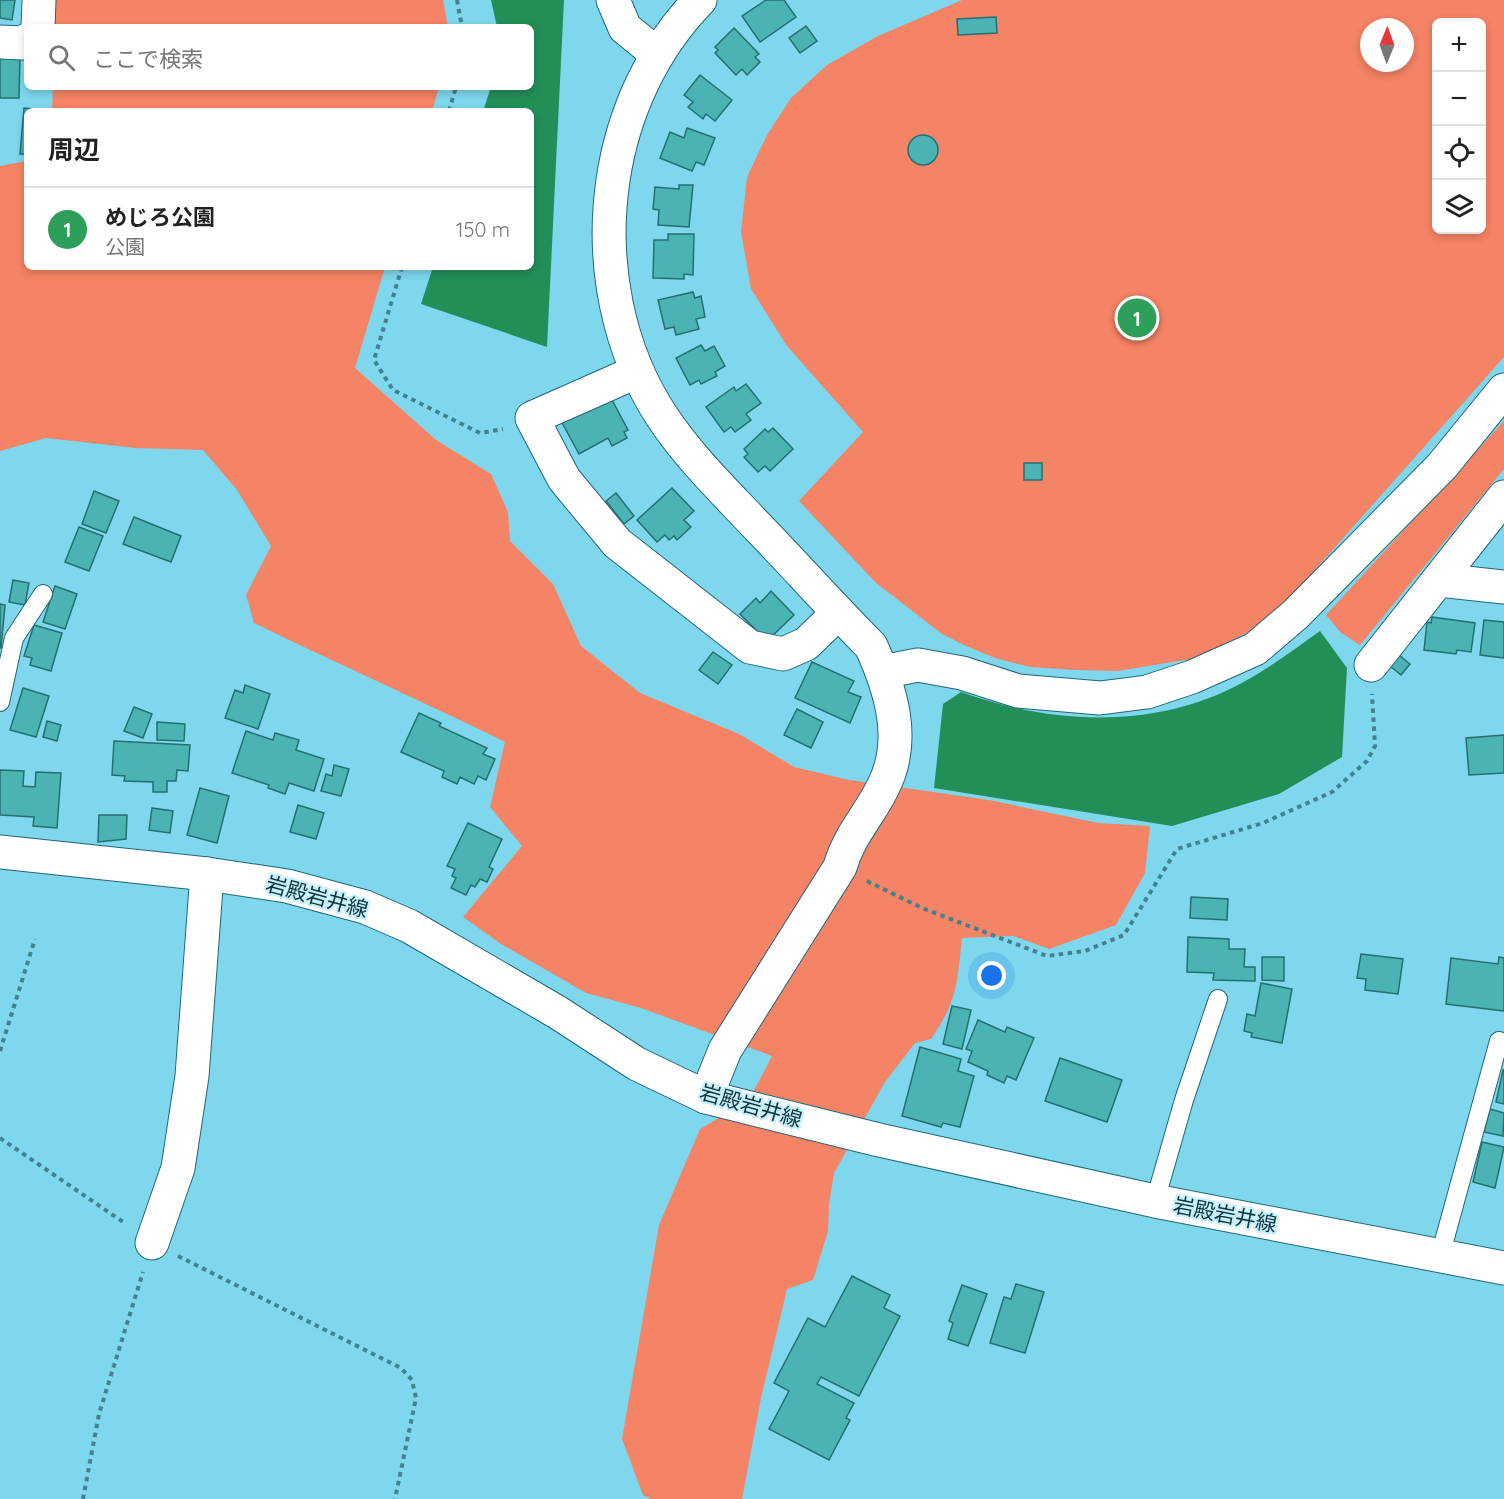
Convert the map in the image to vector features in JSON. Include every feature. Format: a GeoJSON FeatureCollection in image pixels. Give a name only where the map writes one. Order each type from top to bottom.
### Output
{"type":"FeatureCollection","features":[{"type":"Feature","properties":{"kind":"street"},"geometry":{"type":"LineString","coordinates":[[38,24],[39,0]]}},
{"type":"Feature","properties":{"kind":"street"},"geometry":{"type":"LineString","coordinates":[[613,0],[625,28],[657,54]]}},
{"type":"Feature","properties":{"kind":"street"},"geometry":{"type":"LineString","coordinates":[[700,0],[657,54],[632,105],[618,150],[608,215],[608,257],[618,311],[636,372],[664,419],[713,482],[871,646],[882,672],[894,718],[896,753],[883,787],[846,845],[840,867],[725,1050],[706,1097]]}},
{"type":"Feature","properties":{"kind":"street"},"geometry":{"type":"LineString","coordinates":[[0,42],[24,42]]}},
{"type":"Feature","properties":{"kind":"street"},"geometry":{"type":"LineString","coordinates":[[636,372],[532,418],[564,479],[617,543],[750,647],[783,654],[806,644],[838,614]]}},
{"type":"Feature","properties":{"kind":"street"},"geometry":{"type":"LineString","coordinates":[[882,672],[918,665],[962,673],[1018,691],[1100,698],[1147,692],[1192,678],[1255,649],[1296,614],[1426,483],[1504,390]]}},
{"type":"Feature","properties":{"kind":"street"},"geometry":{"type":"LineString","coordinates":[[1371,665],[1504,497]]}},
{"type":"Feature","properties":{"kind":"street"},"geometry":{"type":"LineString","coordinates":[[1439,580],[1504,587]]}},
{"type":"Feature","properties":{"kind":"street","name":"岩殿岩井線"},"geometry":{"type":"LineString","coordinates":[[0,852],[207,874],[287,886],[365,908],[409,926],[557,1012],[637,1064],[706,1097],[879,1140],[1155,1201],[1504,1268]]}},
{"type":"Feature","properties":{"kind":"street"},"geometry":{"type":"LineString","coordinates":[[152,1243],[178,1168],[192,1076],[207,874]]}},
{"type":"Feature","properties":{"kind":"lane"},"geometry":{"type":"LineString","coordinates":[[0,702],[14,638],[44,594]]}},
{"type":"Feature","properties":{"kind":"lane"},"geometry":{"type":"LineString","coordinates":[[1155,1201],[1184,1100],[1218,999]]}},
{"type":"Feature","properties":{"kind":"lane"},"geometry":{"type":"LineString","coordinates":[[1440,1256],[1499,1041]]}},
{"type":"Feature","properties":{"kind":"path"},"geometry":{"type":"LineString","coordinates":[[457,0],[461,24]]}},
{"type":"Feature","properties":{"kind":"path"},"geometry":{"type":"LineString","coordinates":[[450,108],[455,90]]}},
{"type":"Feature","properties":{"kind":"path"},"geometry":{"type":"LineString","coordinates":[[401,270],[374,360],[393,390],[480,433],[495,432],[532,418]]}},
{"type":"Feature","properties":{"kind":"path"},"geometry":{"type":"LineString","coordinates":[[840,867],[922,908],[1047,956],[1085,951],[1124,935],[1177,849],[1263,823],[1332,792],[1367,761],[1375,746],[1371,665]]}},
{"type":"Feature","properties":{"kind":"path"},"geometry":{"type":"LineString","coordinates":[[0,1051],[35,939]]}},
{"type":"Feature","properties":{"kind":"path"},"geometry":{"type":"LineString","coordinates":[[0,1138],[152,1243],[401,1368],[412,1380],[416,1398],[395,1499]]}},
{"type":"Feature","properties":{"kind":"path"},"geometry":{"type":"LineString","coordinates":[[83,1499],[99,1414],[152,1243]]}},
{"type":"Feature","properties":{"kind":"shaded area"},"geometry":{"type":"Polygon","coordinates":[[[56,0],[443,0],[447,24],[55,24],[56,0]]]}},
{"type":"Feature","properties":{"kind":"shaded area"},"geometry":{"type":"Polygon","coordinates":[[[491,0],[564,0],[547,347],[421,304],[432,270],[534,270],[534,108],[484,108],[490,90],[534,90],[534,24],[496,24],[491,0]]]}},
{"type":"Feature","properties":{"kind":"shaded area"},"geometry":{"type":"Polygon","coordinates":[[[962,0],[1504,0],[1504,357],[1305,581],[1262,625],[1197,658],[1118,671],[1030,667],[995,658],[966,646],[942,634],[876,583],[799,501],[863,432],[787,346],[751,289],[741,232],[747,177],[767,135],[791,98],[827,65],[878,36],[962,0]]]}},
{"type":"Feature","properties":{"kind":"shaded area"},"geometry":{"type":"Polygon","coordinates":[[[53,90],[438,90],[433,108],[52,108],[53,90]]]}},
{"type":"Feature","properties":{"kind":"shaded area"},"geometry":{"type":"Polygon","coordinates":[[[24,162],[24,270],[384,270],[355,368],[436,440],[491,474],[508,512],[510,541],[553,584],[581,646],[640,693],[739,734],[794,767],[849,780],[989,800],[1098,823],[1150,826],[1145,873],[1116,925],[1049,949],[1013,936],[962,938],[955,991],[947,1013],[931,1039],[915,1043],[885,1082],[834,1173],[828,1231],[813,1280],[787,1289],[761,1398],[742,1499],[651,1499],[643,1495],[622,1439],[659,1225],[700,1129],[749,1100],[772,1056],[641,1008],[586,993],[501,944],[463,917],[522,846],[490,807],[505,742],[254,623],[246,595],[271,546],[237,490],[203,450],[136,448],[46,438],[0,451],[0,166],[24,162]]]}},
{"type":"Feature","properties":{"kind":"shaded area"},"geometry":{"type":"Polygon","coordinates":[[[1504,421],[1504,469],[1360,645],[1341,633],[1326,615],[1504,421]]]}},
{"type":"Feature","properties":{"kind":"shaded area"},"geometry":{"type":"Polygon","coordinates":[[[1320,631],[1347,668],[1342,757],[1279,794],[1172,826],[934,788],[943,704],[961,692],[1028,710],[1062,715],[1132,716],[1166,711],[1199,702],[1244,682],[1320,631]]]}},
{"type":"Feature","properties":{"kind":"building"},"geometry":{"type":"Polygon","coordinates":[[[0,0],[15,0],[12,20],[0,18],[0,0]]]}},
{"type":"Feature","properties":{"kind":"building"},"geometry":{"type":"Polygon","coordinates":[[[766,0],[784,0],[796,17],[760,42],[742,16],[766,0]]]}},
{"type":"Feature","properties":{"kind":"building"},"geometry":{"type":"Polygon","coordinates":[[[996,17],[997,33],[958,35],[957,19],[996,17]]]}},
{"type":"Feature","properties":{"kind":"building"},"geometry":{"type":"Polygon","coordinates":[[[806,26],[817,41],[800,53],[789,38],[806,26]]]}},
{"type":"Feature","properties":{"kind":"building"},"geometry":{"type":"Polygon","coordinates":[[[734,28],[759,54],[755,57],[760,62],[747,75],[742,69],[736,75],[715,53],[718,50],[715,47],[734,28]]]}},
{"type":"Feature","properties":{"kind":"building"},"geometry":{"type":"Polygon","coordinates":[[[0,55],[20,56],[19,98],[0,98],[0,55]]]}},
{"type":"Feature","properties":{"kind":"building"},"geometry":{"type":"Polygon","coordinates":[[[700,75],[732,100],[715,121],[706,114],[703,119],[688,107],[693,102],[684,95],[700,75]]]}},
{"type":"Feature","properties":{"kind":"building"},"geometry":{"type":"Polygon","coordinates":[[[24,108],[24,154],[20,154],[24,108]]]}},
{"type":"Feature","properties":{"kind":"building"},"geometry":{"type":"Polygon","coordinates":[[[687,128],[715,138],[704,165],[696,162],[692,171],[660,158],[670,132],[684,138],[687,128]]]}},
{"type":"Feature","properties":{"kind":"building"},"geometry":{"type":"Polygon","coordinates":[[[923,135],[934,139],[938,150],[934,161],[923,165],[912,161],[908,150],[912,139],[923,135]]]}},
{"type":"Feature","properties":{"kind":"building"},"geometry":{"type":"Polygon","coordinates":[[[679,185],[693,185],[689,227],[658,225],[659,210],[653,209],[655,187],[679,189],[679,185]]]}},
{"type":"Feature","properties":{"kind":"building"},"geometry":{"type":"Polygon","coordinates":[[[668,234],[694,234],[693,275],[684,274],[684,279],[653,278],[654,240],[668,240],[668,234]]]}},
{"type":"Feature","properties":{"kind":"building"},"geometry":{"type":"Polygon","coordinates":[[[693,292],[695,298],[701,296],[705,317],[696,319],[699,329],[676,335],[674,327],[665,329],[658,300],[693,292]]]}},
{"type":"Feature","properties":{"kind":"building"},"geometry":{"type":"Polygon","coordinates":[[[701,345],[705,351],[714,346],[725,366],[715,372],[717,376],[701,384],[699,380],[690,385],[676,358],[701,345]]]}},
{"type":"Feature","properties":{"kind":"building"},"geometry":{"type":"Polygon","coordinates":[[[746,384],[761,403],[746,414],[751,420],[735,432],[731,427],[724,432],[706,407],[734,387],[736,391],[746,384]]]}},
{"type":"Feature","properties":{"kind":"building"},"geometry":{"type":"Polygon","coordinates":[[[611,398],[628,430],[624,432],[627,438],[612,446],[608,438],[579,454],[560,419],[611,398]]]}},
{"type":"Feature","properties":{"kind":"building"},"geometry":{"type":"Polygon","coordinates":[[[773,428],[793,449],[770,471],[765,466],[758,472],[744,457],[748,454],[744,449],[765,429],[768,432],[773,428]]]}},
{"type":"Feature","properties":{"kind":"building"},"geometry":{"type":"Polygon","coordinates":[[[1024,463],[1042,463],[1042,480],[1024,480],[1024,463]]]}},
{"type":"Feature","properties":{"kind":"building"},"geometry":{"type":"Polygon","coordinates":[[[672,488],[694,511],[684,520],[691,527],[677,540],[674,536],[669,540],[665,535],[657,542],[637,520],[672,488]]]}},
{"type":"Feature","properties":{"kind":"building"},"geometry":{"type":"Polygon","coordinates":[[[94,491],[119,501],[106,533],[82,524],[94,491]]]}},
{"type":"Feature","properties":{"kind":"building"},"geometry":{"type":"Polygon","coordinates":[[[616,493],[634,516],[624,524],[606,501],[616,493]]]}},
{"type":"Feature","properties":{"kind":"building"},"geometry":{"type":"Polygon","coordinates":[[[134,517],[181,536],[171,562],[123,544],[134,517]]]}},
{"type":"Feature","properties":{"kind":"building"},"geometry":{"type":"Polygon","coordinates":[[[79,527],[103,536],[89,571],[65,562],[79,527]]]}},
{"type":"Feature","properties":{"kind":"building"},"geometry":{"type":"Polygon","coordinates":[[[13,580],[29,583],[25,605],[9,602],[13,580]]]}},
{"type":"Feature","properties":{"kind":"building"},"geometry":{"type":"Polygon","coordinates":[[[55,586],[77,594],[65,629],[43,622],[55,586]]]}},
{"type":"Feature","properties":{"kind":"building"},"geometry":{"type":"Polygon","coordinates":[[[771,591],[794,615],[767,641],[740,614],[756,598],[760,603],[771,591]]]}},
{"type":"Feature","properties":{"kind":"building"},"geometry":{"type":"Polygon","coordinates":[[[0,604],[5,605],[1,648],[0,648],[0,604]]]}},
{"type":"Feature","properties":{"kind":"building"},"geometry":{"type":"Polygon","coordinates":[[[1432,617],[1475,623],[1471,652],[1457,650],[1456,654],[1424,650],[1427,622],[1431,623],[1432,617]]]}},
{"type":"Feature","properties":{"kind":"building"},"geometry":{"type":"Polygon","coordinates":[[[1484,620],[1504,622],[1504,658],[1480,655],[1484,620]]]}},
{"type":"Feature","properties":{"kind":"building"},"geometry":{"type":"Polygon","coordinates":[[[34,625],[62,633],[51,671],[30,665],[32,658],[24,656],[34,625]]]}},
{"type":"Feature","properties":{"kind":"building"},"geometry":{"type":"Polygon","coordinates":[[[713,652],[732,665],[718,684],[699,670],[713,652]]]}},
{"type":"Feature","properties":{"kind":"building"},"geometry":{"type":"Polygon","coordinates":[[[1399,655],[1410,664],[1401,675],[1390,666],[1399,655]]]}},
{"type":"Feature","properties":{"kind":"building"},"geometry":{"type":"Polygon","coordinates":[[[812,662],[854,681],[848,692],[861,697],[850,723],[795,698],[812,662]]]}},
{"type":"Feature","properties":{"kind":"building"},"geometry":{"type":"Polygon","coordinates":[[[245,685],[270,694],[258,729],[225,718],[235,690],[243,693],[245,685]]]}},
{"type":"Feature","properties":{"kind":"building"},"geometry":{"type":"Polygon","coordinates":[[[23,688],[49,696],[36,737],[10,730],[23,688]]]}},
{"type":"Feature","properties":{"kind":"building"},"geometry":{"type":"Polygon","coordinates":[[[134,707],[152,714],[143,738],[124,731],[134,707]]]}},
{"type":"Feature","properties":{"kind":"building"},"geometry":{"type":"Polygon","coordinates":[[[797,709],[823,722],[811,748],[784,735],[797,709]]]}},
{"type":"Feature","properties":{"kind":"building"},"geometry":{"type":"Polygon","coordinates":[[[419,713],[441,723],[439,726],[487,748],[483,754],[495,759],[486,780],[478,776],[474,784],[460,777],[457,784],[442,777],[444,771],[401,752],[419,713]]]}},
{"type":"Feature","properties":{"kind":"building"},"geometry":{"type":"Polygon","coordinates":[[[47,721],[61,725],[57,741],[43,737],[47,721]]]}},
{"type":"Feature","properties":{"kind":"building"},"geometry":{"type":"Polygon","coordinates":[[[157,722],[185,724],[184,741],[157,740],[157,722]]]}},
{"type":"Feature","properties":{"kind":"building"},"geometry":{"type":"Polygon","coordinates":[[[246,731],[273,740],[275,733],[299,740],[296,750],[324,759],[314,791],[289,783],[285,794],[268,788],[269,785],[232,773],[246,731]]]}},
{"type":"Feature","properties":{"kind":"building"},"geometry":{"type":"Polygon","coordinates":[[[1504,735],[1504,773],[1469,775],[1466,738],[1504,735]]]}},
{"type":"Feature","properties":{"kind":"building"},"geometry":{"type":"Polygon","coordinates":[[[114,741],[190,745],[188,771],[177,770],[176,781],[167,781],[167,792],[153,792],[153,782],[124,781],[125,776],[112,775],[114,741]]]}},
{"type":"Feature","properties":{"kind":"building"},"geometry":{"type":"Polygon","coordinates":[[[334,765],[349,769],[341,796],[321,791],[326,774],[332,776],[334,765]]]}},
{"type":"Feature","properties":{"kind":"building"},"geometry":{"type":"Polygon","coordinates":[[[0,770],[24,771],[23,786],[35,787],[36,772],[61,773],[57,828],[33,826],[34,817],[0,815],[0,770]]]}},
{"type":"Feature","properties":{"kind":"building"},"geometry":{"type":"Polygon","coordinates":[[[200,788],[229,796],[217,843],[187,835],[200,788]]]}},
{"type":"Feature","properties":{"kind":"building"},"geometry":{"type":"Polygon","coordinates":[[[298,805],[324,813],[316,839],[290,832],[298,805]]]}},
{"type":"Feature","properties":{"kind":"building"},"geometry":{"type":"Polygon","coordinates":[[[152,808],[173,811],[170,833],[149,830],[152,808]]]}},
{"type":"Feature","properties":{"kind":"building"},"geometry":{"type":"Polygon","coordinates":[[[99,815],[127,815],[126,839],[98,842],[99,815]]]}},
{"type":"Feature","properties":{"kind":"building"},"geometry":{"type":"Polygon","coordinates":[[[468,823],[502,839],[489,867],[493,869],[487,882],[480,879],[475,887],[471,885],[466,895],[451,888],[456,878],[452,876],[455,869],[447,866],[468,823]]]}},
{"type":"Feature","properties":{"kind":"building"},"geometry":{"type":"Polygon","coordinates":[[[1191,897],[1228,899],[1227,920],[1190,918],[1191,897]]]}},
{"type":"Feature","properties":{"kind":"building"},"geometry":{"type":"Polygon","coordinates":[[[1188,937],[1229,939],[1229,949],[1245,949],[1244,967],[1255,967],[1255,981],[1213,980],[1214,973],[1187,972],[1188,937]]]}},
{"type":"Feature","properties":{"kind":"building"},"geometry":{"type":"Polygon","coordinates":[[[1361,954],[1403,959],[1398,994],[1365,990],[1366,979],[1357,978],[1361,954]]]}},
{"type":"Feature","properties":{"kind":"building"},"geometry":{"type":"Polygon","coordinates":[[[1262,957],[1284,957],[1284,981],[1262,980],[1262,957]]]}},
{"type":"Feature","properties":{"kind":"building"},"geometry":{"type":"Polygon","coordinates":[[[1499,957],[1504,958],[1504,1011],[1446,1004],[1451,958],[1498,964],[1499,957]]]}},
{"type":"Feature","properties":{"kind":"building"},"geometry":{"type":"Polygon","coordinates":[[[1261,983],[1292,989],[1282,1043],[1251,1037],[1252,1033],[1244,1031],[1247,1014],[1255,1016],[1261,983]]]}},
{"type":"Feature","properties":{"kind":"building"},"geometry":{"type":"Polygon","coordinates":[[[952,1006],[971,1010],[962,1049],[943,1044],[952,1006]]]}},
{"type":"Feature","properties":{"kind":"building"},"geometry":{"type":"Polygon","coordinates":[[[978,1020],[1005,1032],[1007,1027],[1034,1038],[1016,1080],[1007,1076],[1004,1083],[987,1075],[988,1071],[968,1062],[972,1051],[966,1049],[978,1020]]]}},
{"type":"Feature","properties":{"kind":"building"},"geometry":{"type":"Polygon","coordinates":[[[920,1047],[961,1059],[958,1071],[974,1076],[960,1127],[943,1123],[941,1127],[902,1116],[920,1047]]]}},
{"type":"Feature","properties":{"kind":"building"},"geometry":{"type":"Polygon","coordinates":[[[1060,1058],[1122,1080],[1107,1122],[1045,1101],[1060,1058]]]}},
{"type":"Feature","properties":{"kind":"building"},"geometry":{"type":"Polygon","coordinates":[[[1504,1070],[1504,1104],[1496,1102],[1504,1070]]]}},
{"type":"Feature","properties":{"kind":"building"},"geometry":{"type":"Polygon","coordinates":[[[1490,1109],[1504,1113],[1503,1136],[1484,1132],[1490,1109]]]}},
{"type":"Feature","properties":{"kind":"building"},"geometry":{"type":"Polygon","coordinates":[[[1482,1142],[1504,1147],[1495,1188],[1473,1182],[1482,1142]]]}},
{"type":"Feature","properties":{"kind":"building"},"geometry":{"type":"Polygon","coordinates":[[[852,1276],[890,1295],[884,1308],[900,1316],[859,1396],[821,1377],[817,1384],[854,1403],[846,1418],[850,1420],[829,1460],[769,1429],[789,1391],[774,1383],[808,1318],[825,1327],[852,1276]]]}},
{"type":"Feature","properties":{"kind":"building"},"geometry":{"type":"Polygon","coordinates":[[[1016,1284],[1044,1292],[1025,1353],[990,1343],[1004,1297],[1011,1299],[1016,1284]]]}},
{"type":"Feature","properties":{"kind":"building"},"geometry":{"type":"Polygon","coordinates":[[[962,1285],[987,1294],[968,1346],[948,1339],[953,1323],[949,1321],[962,1285]]]}},
{"type":"Feature","properties":{"kind":"place","name":"めじろ公園"},"geometry":{"type":"Point","coordinates":[1137,318]}}]}
